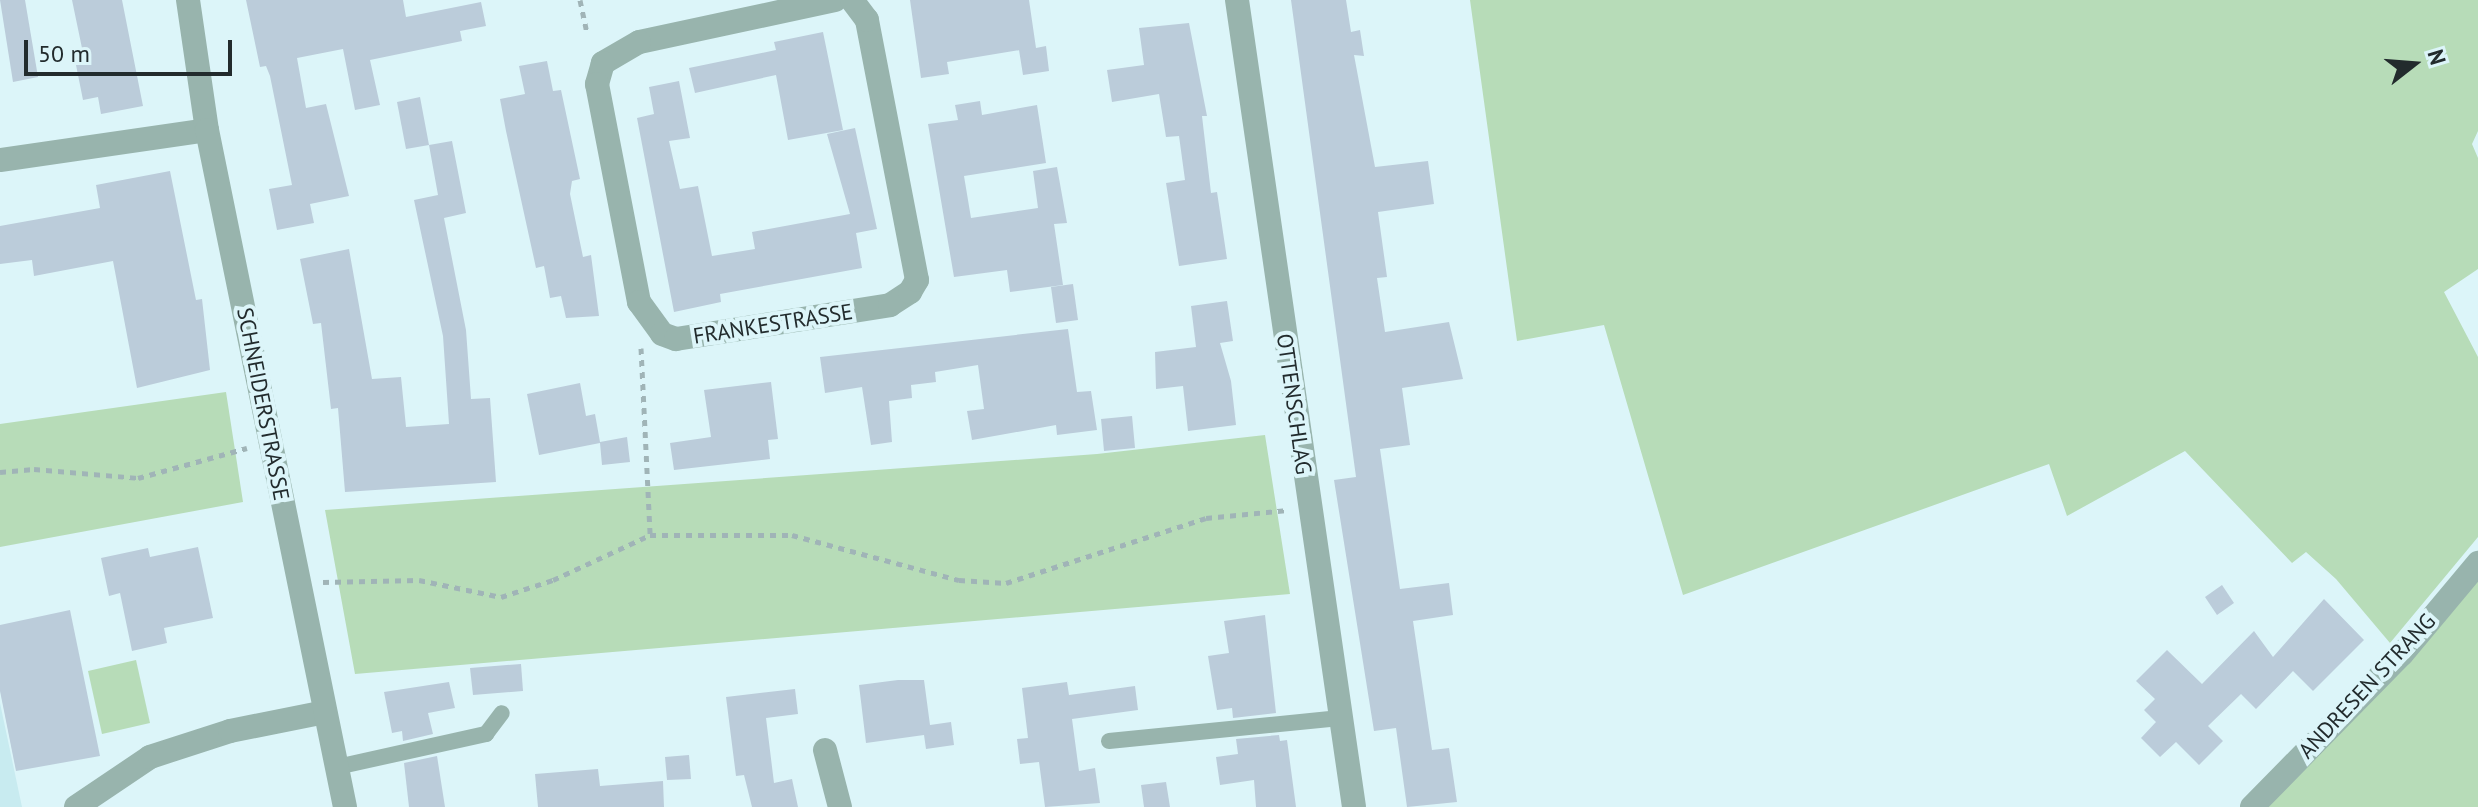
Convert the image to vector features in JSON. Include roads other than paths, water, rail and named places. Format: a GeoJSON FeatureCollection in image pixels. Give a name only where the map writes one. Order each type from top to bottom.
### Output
{"type":"FeatureCollection","features":[{"type":"Feature","properties":{"kind":"street","name":"SCHNEIDERSTRASSE"},"geometry":{"type":"LineString","coordinates":[[188,0],[207,130],[345,807]]}},
{"type":"Feature","properties":{"kind":"street","name":"FRANKESTRASSE"},"geometry":{"type":"LineString","coordinates":[[835,0],[639,42],[603,63],[597,84],[639,302],[651,325],[676,339],[890,305],[910,292],[918,266],[867,20],[852,0]]}},
{"type":"Feature","properties":{"kind":"street","name":"OTTENSCHLAG"},"geometry":{"type":"LineString","coordinates":[[1237,0],[1354,807]]}},
{"type":"Feature","properties":{"kind":"street"},"geometry":{"type":"LineString","coordinates":[[0,160],[207,130]]}},
{"type":"Feature","properties":{"kind":"street","name":"ANDRESEN STRANG"},"geometry":{"type":"LineString","coordinates":[[2252,807],[2402,654],[2478,563]]}},
{"type":"Feature","properties":{"kind":"street"},"geometry":{"type":"LineString","coordinates":[[76,807],[150,757],[230,731],[325,712]]}},
{"type":"Feature","properties":{"kind":"street"},"geometry":{"type":"LineString","coordinates":[[825,750],[840,807]]}},
{"type":"Feature","properties":{"kind":"lane"},"geometry":{"type":"LineString","coordinates":[[337,767],[486,734],[502,713]]}},
{"type":"Feature","properties":{"kind":"lane"},"geometry":{"type":"LineString","coordinates":[[1109,741],[1340,718]]}}]}
